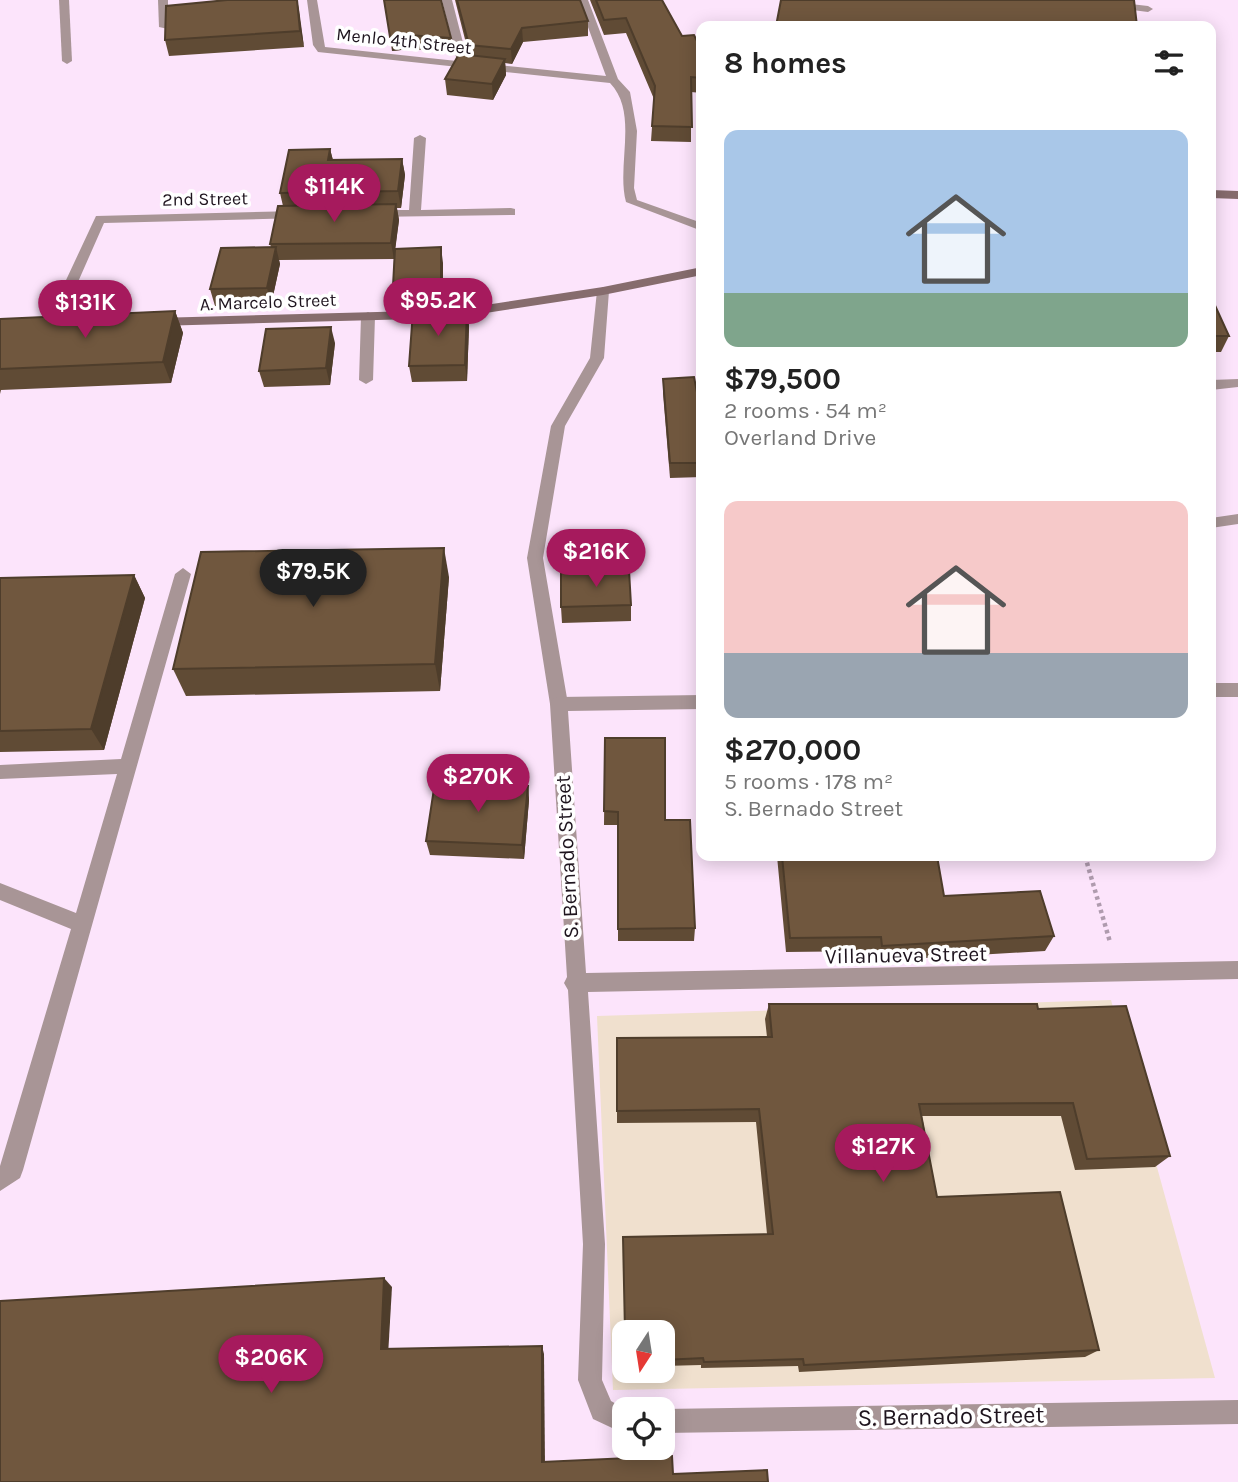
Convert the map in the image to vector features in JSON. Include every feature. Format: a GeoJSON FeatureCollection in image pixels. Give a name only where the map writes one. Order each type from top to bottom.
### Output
{"type":"FeatureCollection","features":[{"type":"Feature","properties":{"kind":"street"},"geometry":{"type":"LineString","coordinates":[[64,0],[67,61]]}},
{"type":"Feature","properties":{"kind":"street"},"geometry":{"type":"LineString","coordinates":[[163,0],[164,27]]}},
{"type":"Feature","properties":{"kind":"street","name":"Menlo 4th Street"},"geometry":{"type":"LineString","coordinates":[[312,0],[318,46],[322,50],[613,80]]}},
{"type":"Feature","properties":{"kind":"street"},"geometry":{"type":"LineString","coordinates":[[447,0],[463,65]]}},
{"type":"Feature","properties":{"kind":"street"},"geometry":{"type":"LineString","coordinates":[[583,0],[613,80],[625,92],[631,131],[628,188],[632,202],[696,225]]}},
{"type":"Feature","properties":{"kind":"street"},"geometry":{"type":"LineString","coordinates":[[1095,4],[1148,9]]}},
{"type":"Feature","properties":{"kind":"street"},"geometry":{"type":"LineString","coordinates":[[415,214],[420,138]]}},
{"type":"Feature","properties":{"kind":"street"},"geometry":{"type":"LineString","coordinates":[[1216,194],[1238,195]]}},
{"type":"Feature","properties":{"kind":"street"},"geometry":{"type":"LineString","coordinates":[[360,214],[511,212]]}},
{"type":"Feature","properties":{"kind":"street","name":"2nd Street"},"geometry":{"type":"LineString","coordinates":[[52,325],[100,219],[306,215]]}},
{"type":"Feature","properties":{"kind":"street","name":"A. Marcelo Street"},"geometry":{"type":"LineString","coordinates":[[135,323],[453,314],[603,291],[696,272]]}},
{"type":"Feature","properties":{"kind":"street","name":"S. Bernado Street"},"geometry":{"type":"LineString","coordinates":[[603,291],[597,358],[558,426],[535,558],[559,704],[574,983],[594,1244],[590,1380],[602,1410],[612,1415]]}},
{"type":"Feature","properties":{"kind":"street"},"geometry":{"type":"LineString","coordinates":[[366,380],[368,316]]}},
{"type":"Feature","properties":{"kind":"street"},"geometry":{"type":"LineString","coordinates":[[1216,385],[1238,383]]}},
{"type":"Feature","properties":{"kind":"street"},"geometry":{"type":"LineString","coordinates":[[1216,522],[1238,519]]}},
{"type":"Feature","properties":{"kind":"street"},"geometry":{"type":"LineString","coordinates":[[0,1180],[12,1170],[183,574]]}},
{"type":"Feature","properties":{"kind":"street"},"geometry":{"type":"LineString","coordinates":[[1216,690],[1238,690]]}},
{"type":"Feature","properties":{"kind":"street"},"geometry":{"type":"LineString","coordinates":[[559,704],[696,702]]}},
{"type":"Feature","properties":{"kind":"street"},"geometry":{"type":"LineString","coordinates":[[0,772],[127,766]]}},
{"type":"Feature","properties":{"kind":"street"},"geometry":{"type":"LineString","coordinates":[[0,891],[84,925]]}},
{"type":"Feature","properties":{"kind":"street","name":"Villanueva Street"},"geometry":{"type":"LineString","coordinates":[[574,983],[1119,975],[1238,970]]}},
{"type":"Feature","properties":{"kind":"street","name":"S. Bernado Street"},"geometry":{"type":"LineString","coordinates":[[675,1421],[1238,1412]]}},
{"type":"Feature","properties":{"kind":"path"},"geometry":{"type":"LineString","coordinates":[[1086,861],[1119,975]]}},
{"type":"Feature","properties":{"kind":"shaded area"},"geometry":{"type":"Polygon","coordinates":[[[1111,1000],[1215,1378],[613,1390],[613,1383],[676,1382],[676,1320],[612,1320],[612,1367],[597,1016],[1111,1000]]]}},
{"type":"Feature","properties":{"kind":"building"},"geometry":{"type":"Polygon","coordinates":[[[227,0],[297,0],[300,31],[165,40],[166,6],[227,0]]]}},
{"type":"Feature","properties":{"kind":"building"},"geometry":{"type":"Polygon","coordinates":[[[384,0],[441,0],[451,38],[408,35],[390,37],[384,0]]]}},
{"type":"Feature","properties":{"kind":"building"},"geometry":{"type":"Polygon","coordinates":[[[457,0],[580,0],[588,21],[522,28],[511,49],[469,45],[457,0]]]}},
{"type":"Feature","properties":{"kind":"building"},"geometry":{"type":"Polygon","coordinates":[[[596,0],[662,0],[682,36],[694,35],[696,77],[691,77],[692,127],[652,126],[655,86],[626,18],[604,20],[596,0]]]}},
{"type":"Feature","properties":{"kind":"building"},"geometry":{"type":"Polygon","coordinates":[[[781,0],[1134,0],[1136,21],[777,21],[781,0]]]}},
{"type":"Feature","properties":{"kind":"building"},"geometry":{"type":"Polygon","coordinates":[[[459,54],[505,59],[492,84],[445,79],[459,54]]]}},
{"type":"Feature","properties":{"kind":"building"},"geometry":{"type":"Polygon","coordinates":[[[330,149],[328,160],[402,159],[398,191],[280,193],[289,150],[330,149]]]}},
{"type":"Feature","properties":{"kind":"building"},"geometry":{"type":"Polygon","coordinates":[[[396,204],[391,243],[270,244],[278,206],[396,204]]]}},
{"type":"Feature","properties":{"kind":"building"},"geometry":{"type":"Polygon","coordinates":[[[276,247],[267,288],[210,289],[221,248],[276,247]]]}},
{"type":"Feature","properties":{"kind":"building"},"geometry":{"type":"Polygon","coordinates":[[[441,247],[441,284],[393,286],[395,249],[441,247]]]}},
{"type":"Feature","properties":{"kind":"building"},"geometry":{"type":"Polygon","coordinates":[[[1216,308],[1229,336],[1216,336],[1216,308]]]}},
{"type":"Feature","properties":{"kind":"building"},"geometry":{"type":"Polygon","coordinates":[[[467,310],[465,365],[409,366],[413,311],[467,310]]]}},
{"type":"Feature","properties":{"kind":"building"},"geometry":{"type":"Polygon","coordinates":[[[175,311],[163,362],[0,369],[0,319],[175,311]]]}},
{"type":"Feature","properties":{"kind":"building"},"geometry":{"type":"Polygon","coordinates":[[[331,327],[326,368],[259,371],[266,329],[331,327]]]}},
{"type":"Feature","properties":{"kind":"building"},"geometry":{"type":"Polygon","coordinates":[[[694,377],[696,463],[670,463],[663,379],[694,377]]]}},
{"type":"Feature","properties":{"kind":"building"},"geometry":{"type":"Polygon","coordinates":[[[444,548],[435,664],[173,669],[201,552],[444,548]]]}},
{"type":"Feature","properties":{"kind":"building"},"geometry":{"type":"Polygon","coordinates":[[[629,570],[631,605],[561,607],[561,572],[629,570]]]}},
{"type":"Feature","properties":{"kind":"building"},"geometry":{"type":"Polygon","coordinates":[[[134,575],[91,729],[0,731],[0,578],[134,575]]]}},
{"type":"Feature","properties":{"kind":"building"},"geometry":{"type":"Polygon","coordinates":[[[605,738],[665,738],[665,820],[690,820],[695,928],[618,929],[618,812],[604,811],[605,738]]]}},
{"type":"Feature","properties":{"kind":"building"},"geometry":{"type":"Polygon","coordinates":[[[435,782],[528,786],[522,845],[426,841],[435,782]]]}},
{"type":"Feature","properties":{"kind":"building"},"geometry":{"type":"Polygon","coordinates":[[[782,861],[938,861],[944,896],[1040,891],[1054,936],[882,946],[881,937],[790,938],[782,861]]]}},
{"type":"Feature","properties":{"kind":"building"},"geometry":{"type":"Polygon","coordinates":[[[769,1004],[1037,1004],[1038,1009],[1126,1006],[1170,1156],[1087,1159],[1073,1103],[919,1104],[937,1197],[1060,1192],[1099,1350],[804,1365],[803,1359],[704,1362],[703,1358],[676,1359],[676,1320],[625,1320],[623,1237],[773,1234],[759,1109],[617,1111],[617,1038],[772,1037],[769,1004]]]}},
{"type":"Feature","properties":{"kind":"building"},"geometry":{"type":"Polygon","coordinates":[[[384,1278],[381,1349],[542,1346],[542,1462],[612,1459],[672,1460],[673,1474],[767,1470],[768,1482],[0,1482],[0,1301],[384,1278]]]}}]}
